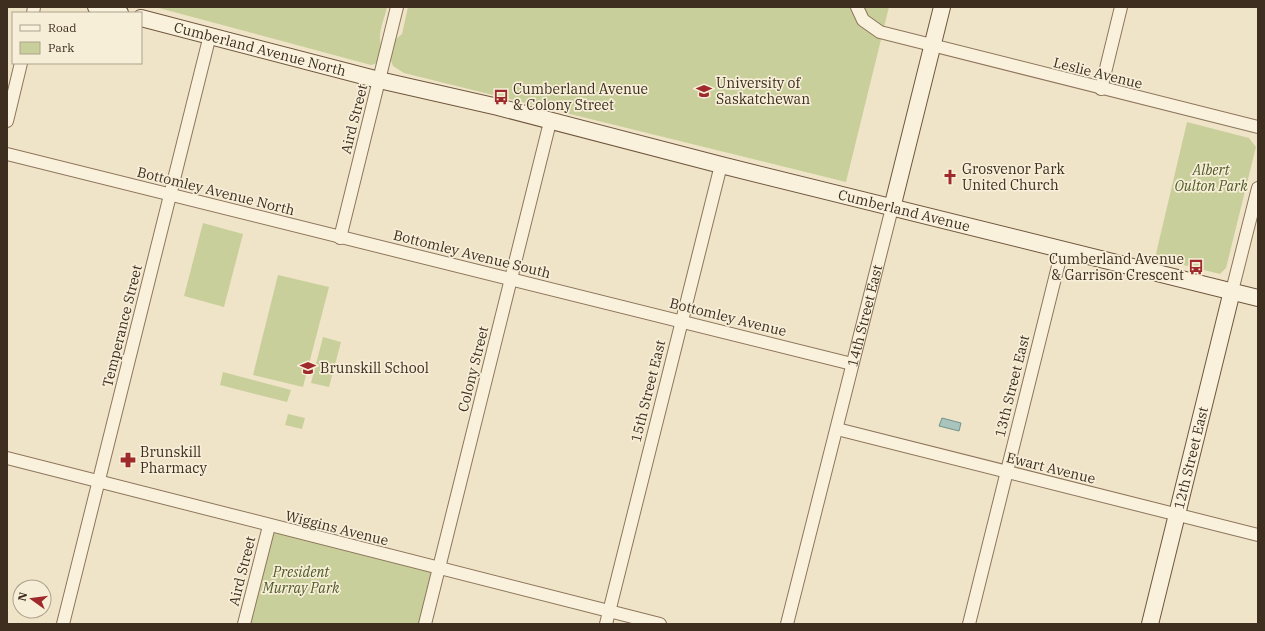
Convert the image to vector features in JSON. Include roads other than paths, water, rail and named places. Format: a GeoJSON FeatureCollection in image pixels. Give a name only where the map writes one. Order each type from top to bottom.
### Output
{"type":"FeatureCollection","features":[{"type":"Feature","properties":{"kind":"main road"},"geometry":{"type":"LineString","coordinates":[[96,7],[116,12]]}},
{"type":"Feature","properties":{"kind":"main road","name":"14th Street East"},"geometry":{"type":"LineString","coordinates":[[892,208],[942,7]]}},
{"type":"Feature","properties":{"kind":"main road","name":"Cumberland Avenue North"},"geometry":{"type":"LineString","coordinates":[[142,18],[379,80],[498,107],[550,122]]}},
{"type":"Feature","properties":{"kind":"main road","name":"Cumberland Avenue"},"geometry":{"type":"LineString","coordinates":[[550,122],[1258,298]]}},
{"type":"Feature","properties":{"kind":"main road","name":"12th Street East"},"geometry":{"type":"LineString","coordinates":[[1150,624],[1232,291]]}},
{"type":"Feature","properties":{"kind":"street","name":"Aird Street"},"geometry":{"type":"LineString","coordinates":[[340,238],[397,7]]}},
{"type":"Feature","properties":{"kind":"street","name":"Leslie Avenue"},"geometry":{"type":"LineString","coordinates":[[857,7],[864,20],[873,29],[932,46],[1258,127]]}},
{"type":"Feature","properties":{"kind":"street"},"geometry":{"type":"LineString","coordinates":[[1101,89],[1122,7]]}},
{"type":"Feature","properties":{"kind":"street","name":"Temperance Street"},"geometry":{"type":"LineString","coordinates":[[63,624],[210,35]]}},
{"type":"Feature","properties":{"kind":"street"},"geometry":{"type":"LineString","coordinates":[[7,121],[21,64]]}},
{"type":"Feature","properties":{"kind":"street","name":"Colony Street"},"geometry":{"type":"LineString","coordinates":[[425,624],[550,122]]}},
{"type":"Feature","properties":{"kind":"street","name":"Bottomley Avenue North"},"geometry":{"type":"LineString","coordinates":[[7,154],[340,238]]}},
{"type":"Feature","properties":{"kind":"street","name":"15th Street East"},"geometry":{"type":"LineString","coordinates":[[606,624],[721,165]]}},
{"type":"Feature","properties":{"kind":"street"},"geometry":{"type":"LineString","coordinates":[[1232,291],[1258,188]]}},
{"type":"Feature","properties":{"kind":"street","name":"14th Street East"},"geometry":{"type":"LineString","coordinates":[[788,624],[892,208]]}},
{"type":"Feature","properties":{"kind":"street","name":"Bottomley Avenue South"},"geometry":{"type":"LineString","coordinates":[[340,238],[596,300]]}},
{"type":"Feature","properties":{"kind":"street","name":"13th Street East"},"geometry":{"type":"LineString","coordinates":[[969,624],[1062,250]]}},
{"type":"Feature","properties":{"kind":"street","name":"Bottomley Avenue"},"geometry":{"type":"LineString","coordinates":[[596,300],[852,364]]}},
{"type":"Feature","properties":{"kind":"street","name":"Ewart Avenue"},"geometry":{"type":"LineString","coordinates":[[837,429],[1258,535]]}},
{"type":"Feature","properties":{"kind":"street","name":"Wiggins Avenue"},"geometry":{"type":"LineString","coordinates":[[7,458],[98,483],[257,521],[269,526],[660,624]]}},
{"type":"Feature","properties":{"kind":"street","name":"Aird Street"},"geometry":{"type":"LineString","coordinates":[[244,624],[269,526]]}},
{"type":"Feature","properties":{"kind":"water"},"geometry":{"type":"Polygon","coordinates":[[[942,418],[961,423],[959,431],[939,426],[942,418]]]}},
{"type":"Feature","properties":{"kind":"place","name":"University of Saskatchewan"},"geometry":{"type":"Point","coordinates":[704,91]}},
{"type":"Feature","properties":{"kind":"place","name":"Cumberland Avenue & Colony Street"},"geometry":{"type":"Point","coordinates":[501,97]}},
{"type":"Feature","properties":{"kind":"place","name":"Grosvenor Park United Church"},"geometry":{"type":"Point","coordinates":[950,177]}},
{"type":"Feature","properties":{"kind":"place","name":"Cumberland Avenue & Garrison Crescent"},"geometry":{"type":"Point","coordinates":[1196,267]}},
{"type":"Feature","properties":{"kind":"place","name":"Brunskill School"},"geometry":{"type":"Point","coordinates":[308,368]}},
{"type":"Feature","properties":{"kind":"place","name":"Brunskill Pharmacy"},"geometry":{"type":"Point","coordinates":[128,460]}},
{"type":"Feature","properties":{"kind":"park label","name":"Albert Oulton Park"},"geometry":{"type":"Point","coordinates":[1211,178]}},
{"type":"Feature","properties":{"kind":"park label","name":"President Murray Park"},"geometry":{"type":"Point","coordinates":[301,580]}}]}
